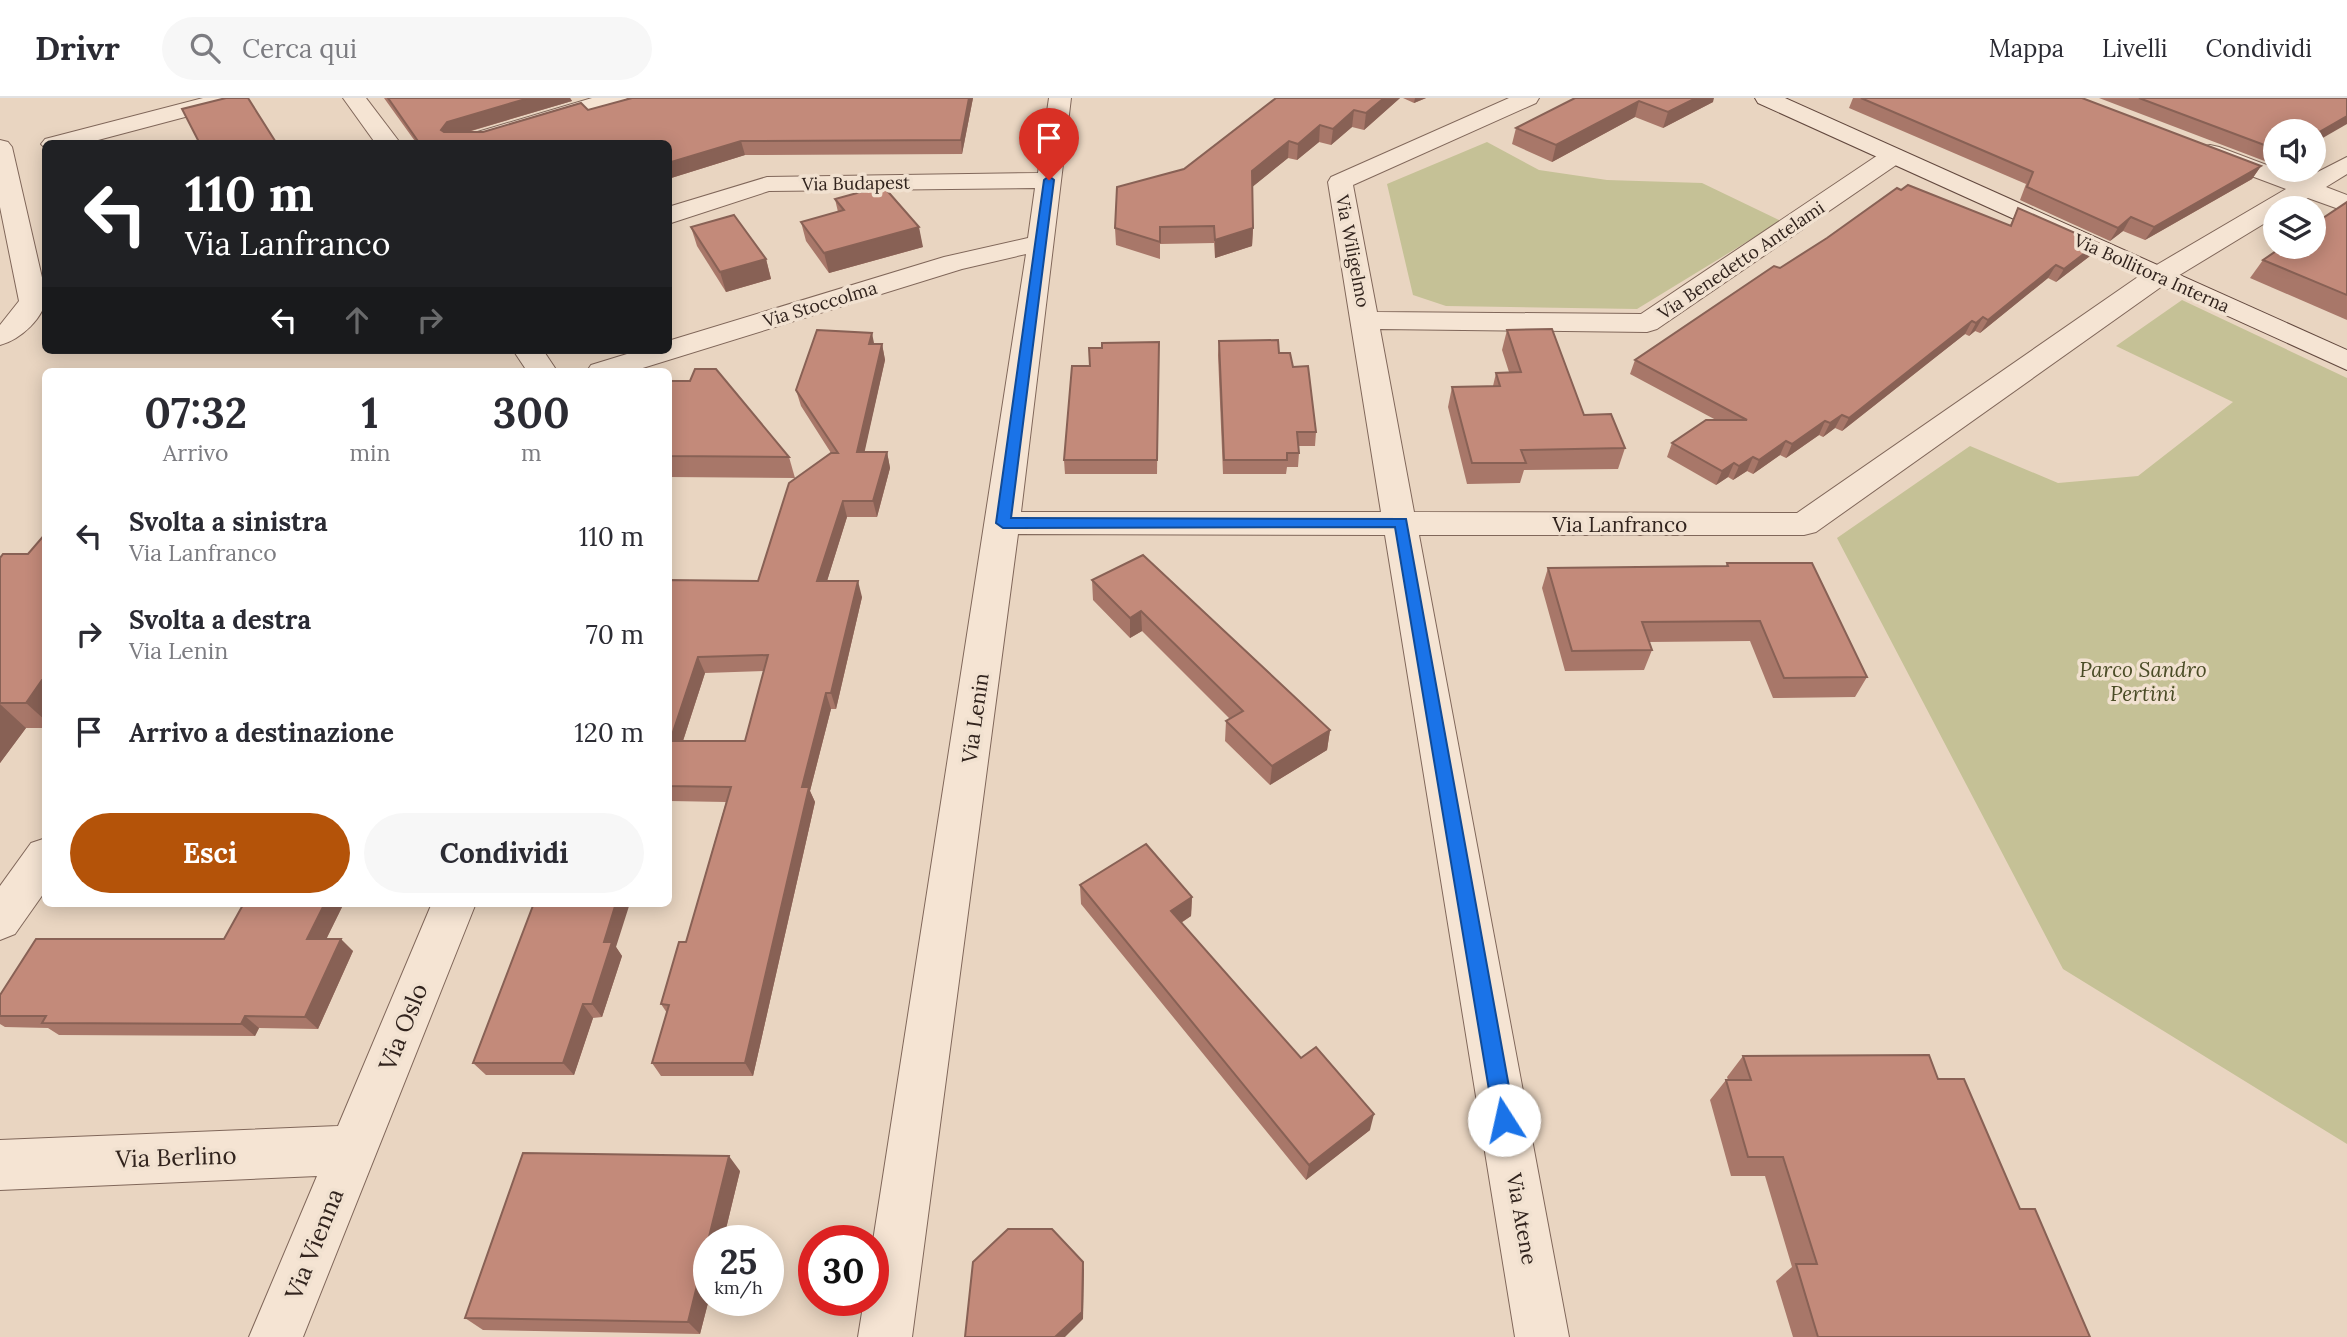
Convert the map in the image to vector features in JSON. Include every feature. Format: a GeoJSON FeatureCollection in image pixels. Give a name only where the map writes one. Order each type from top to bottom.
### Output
{"type":"FeatureCollection","features":[{"type":"Feature","properties":{"kind":"street"},"geometry":{"type":"LineString","coordinates":[[63,140],[230,98]]}},
{"type":"Feature","properties":{"kind":"street"},"geometry":{"type":"LineString","coordinates":[[354,98],[386,140]]}},
{"type":"Feature","properties":{"kind":"street"},"geometry":{"type":"LineString","coordinates":[[475,140],[616,98]]}},
{"type":"Feature","properties":{"kind":"street","name":"Via Lenin"},"geometry":{"type":"LineString","coordinates":[[885,1337],[1003,523],[1060,98]]}},
{"type":"Feature","properties":{"kind":"street","name":"Via Wiligelmo"},"geometry":{"type":"LineString","coordinates":[[1401,523],[1340,182],[1528,98]]}},
{"type":"Feature","properties":{"kind":"street","name":"Via Bollitora Interna"},"geometry":{"type":"LineString","coordinates":[[1766,98],[2347,361]]}},
{"type":"Feature","properties":{"kind":"street"},"geometry":{"type":"LineString","coordinates":[[2188,143],[2347,204]]}},
{"type":"Feature","properties":{"kind":"street"},"geometry":{"type":"LineString","coordinates":[[0,336],[11,331],[33,301],[27,149]]}},
{"type":"Feature","properties":{"kind":"street","name":"Via Benedetto Antelami"},"geometry":{"type":"LineString","coordinates":[[1366,320],[1647,323],[1893,156]]}},
{"type":"Feature","properties":{"kind":"street","name":"Via Lanfranco"},"geometry":{"type":"LineString","coordinates":[[1003,523],[1804,524],[2158,276],[2347,164]]}},
{"type":"Feature","properties":{"kind":"street","name":"Via Budapest"},"geometry":{"type":"LineString","coordinates":[[672,215],[766,184],[1049,180]]}},
{"type":"Feature","properties":{"kind":"street","name":"Via Stoccolma"},"geometry":{"type":"LineString","coordinates":[[672,350],[954,263],[1041,243]]}},
{"type":"Feature","properties":{"kind":"street","name":"Via Stoccolma"},"geometry":{"type":"LineString","coordinates":[[612,368],[657,354]]}},
{"type":"Feature","properties":{"kind":"street","name":"Via Atene"},"geometry":{"type":"LineString","coordinates":[[1401,523],[1542,1337]]}},
{"type":"Feature","properties":{"kind":"street"},"geometry":{"type":"LineString","coordinates":[[0,921],[42,861]]}},
{"type":"Feature","properties":{"kind":"street","name":"Via Oslo"},"geometry":{"type":"LineString","coordinates":[[352,1150],[452,907]]}},
{"type":"Feature","properties":{"kind":"street","name":"Via Berlino"},"geometry":{"type":"LineString","coordinates":[[0,1165],[352,1150]]}},
{"type":"Feature","properties":{"kind":"street","name":"Via Vienna"},"geometry":{"type":"LineString","coordinates":[[276,1337],[352,1150]]}},
{"type":"Feature","properties":{"kind":"green space"},"geometry":{"type":"Polygon","coordinates":[[[1487,142],[1539,170],[1607,180],[1702,183],[1781,221],[1637,309],[1446,306],[1413,295],[1387,184],[1487,142]]]}},
{"type":"Feature","properties":{"kind":"green space","name":"Parco Sandro Pertini"},"geometry":{"type":"Polygon","coordinates":[[[2182,300],[2347,378],[2347,1144],[2063,969],[1837,538],[1970,446],[2058,483],[2138,476],[2233,402],[2116,346],[2182,300]]]}},
{"type":"Feature","properties":{"kind":"building"},"geometry":{"type":"Polygon","coordinates":[[[226,98],[248,98],[274,140],[198,140],[182,109],[226,98]]]}},
{"type":"Feature","properties":{"kind":"building"},"geometry":{"type":"Polygon","coordinates":[[[388,98],[529,98],[447,122],[441,130],[483,132],[581,103],[588,110],[632,98],[969,98],[961,140],[741,141],[672,162],[672,140],[417,140],[388,98]]]}},
{"type":"Feature","properties":{"kind":"building"},"geometry":{"type":"Polygon","coordinates":[[[1276,98],[1384,98],[1366,113],[1354,110],[1333,129],[1320,125],[1298,144],[1289,141],[1252,171],[1253,228],[1215,240],[1214,226],[1160,227],[1160,242],[1115,228],[1117,187],[1184,169],[1276,98]]]}},
{"type":"Feature","properties":{"kind":"building"},"geometry":{"type":"Polygon","coordinates":[[[1575,98],[1696,98],[1668,112],[1639,101],[1556,145],[1516,128],[1575,98]]]}},
{"type":"Feature","properties":{"kind":"building"},"geometry":{"type":"Polygon","coordinates":[[[1861,98],[2082,98],[2261,166],[2154,227],[2131,217],[2118,228],[2027,187],[2033,172],[1861,98]]]}},
{"type":"Feature","properties":{"kind":"building"},"geometry":{"type":"Polygon","coordinates":[[[2139,98],[2347,98],[2347,116],[2326,128],[2326,119],[2263,119],[2263,144],[2139,98]]]}},
{"type":"Feature","properties":{"kind":"building"},"geometry":{"type":"Polygon","coordinates":[[[1908,185],[2011,226],[2018,208],[2098,243],[2064,269],[2056,265],[1988,320],[1983,317],[1976,323],[1972,321],[1849,418],[1842,415],[1830,423],[1825,421],[1792,444],[1786,441],[1759,460],[1753,457],[1739,466],[1734,463],[1722,471],[1672,443],[1706,420],[1747,420],[1635,360],[1774,266],[1780,268],[1897,188],[1901,190],[1908,185]]]}},
{"type":"Feature","properties":{"kind":"building"},"geometry":{"type":"Polygon","coordinates":[[[883,186],[919,227],[824,253],[801,222],[844,210],[835,199],[883,186]]]}},
{"type":"Feature","properties":{"kind":"building"},"geometry":{"type":"Polygon","coordinates":[[[2347,202],[2347,295],[2263,260],[2326,259],[2326,216],[2347,202]]]}},
{"type":"Feature","properties":{"kind":"building"},"geometry":{"type":"Polygon","coordinates":[[[734,215],[766,259],[720,272],[691,227],[734,215]]]}},
{"type":"Feature","properties":{"kind":"building"},"geometry":{"type":"Polygon","coordinates":[[[1552,329],[1584,415],[1611,414],[1625,448],[1521,450],[1526,463],[1472,463],[1452,387],[1500,386],[1496,373],[1521,372],[1507,330],[1552,329]]]}},
{"type":"Feature","properties":{"kind":"building"},"geometry":{"type":"Polygon","coordinates":[[[817,330],[872,333],[869,344],[882,344],[857,452],[887,452],[873,501],[843,501],[817,581],[858,581],[831,693],[826,693],[802,787],[809,787],[745,1063],[652,1063],[669,1005],[661,1004],[679,942],[686,942],[731,787],[672,786],[672,741],[745,741],[768,655],[698,657],[672,735],[672,580],[758,581],[789,483],[831,453],[838,453],[796,390],[817,330]]]}},
{"type":"Feature","properties":{"kind":"building"},"geometry":{"type":"Polygon","coordinates":[[[1278,340],[1279,353],[1290,353],[1293,367],[1308,366],[1316,432],[1297,432],[1299,453],[1287,453],[1287,460],[1224,460],[1219,341],[1278,340]]]}},
{"type":"Feature","properties":{"kind":"building"},"geometry":{"type":"Polygon","coordinates":[[[1159,342],[1157,460],[1064,460],[1072,366],[1090,366],[1089,348],[1102,348],[1102,343],[1159,342]]]}},
{"type":"Feature","properties":{"kind":"building"},"geometry":{"type":"Polygon","coordinates":[[[695,369],[716,369],[789,457],[672,456],[672,381],[690,381],[695,369]]]}},
{"type":"Feature","properties":{"kind":"building"},"geometry":{"type":"Polygon","coordinates":[[[42,538],[42,680],[26,703],[0,703],[0,558],[3,554],[28,554],[42,538]]]}},
{"type":"Feature","properties":{"kind":"building"},"geometry":{"type":"Polygon","coordinates":[[[1143,555],[1330,730],[1272,766],[1226,721],[1243,711],[1141,611],[1130,618],[1092,580],[1143,555]]]}},
{"type":"Feature","properties":{"kind":"building"},"geometry":{"type":"Polygon","coordinates":[[[1727,563],[1812,563],[1867,677],[1784,678],[1760,621],[1642,622],[1652,650],[1572,651],[1548,568],[1728,566],[1727,563]]]}},
{"type":"Feature","properties":{"kind":"building"},"geometry":{"type":"Polygon","coordinates":[[[1146,844],[1192,897],[1171,911],[1301,1058],[1316,1047],[1374,1114],[1309,1165],[1080,885],[1146,844]]]}},
{"type":"Feature","properties":{"kind":"building"},"geometry":{"type":"Polygon","coordinates":[[[242,907],[323,907],[307,939],[341,939],[305,1017],[245,1016],[241,1024],[42,1023],[46,1016],[0,1016],[0,995],[36,939],[224,939],[242,907]]]}},
{"type":"Feature","properties":{"kind":"building"},"geometry":{"type":"Polygon","coordinates":[[[532,907],[615,907],[604,942],[612,942],[592,1004],[583,1004],[563,1063],[473,1063],[532,907]]]}},
{"type":"Feature","properties":{"kind":"building"},"geometry":{"type":"Polygon","coordinates":[[[1929,1055],[1938,1079],[1964,1079],[2020,1209],[2035,1209],[2090,1337],[1818,1337],[1796,1264],[1817,1264],[1783,1157],[1748,1157],[1726,1080],[1751,1080],[1743,1056],[1929,1055]]]}},
{"type":"Feature","properties":{"kind":"building"},"geometry":{"type":"Polygon","coordinates":[[[523,1153],[729,1156],[712,1225],[693,1225],[693,1302],[688,1322],[465,1318],[523,1153]]]}},
{"type":"Feature","properties":{"kind":"building"},"geometry":{"type":"Polygon","coordinates":[[[1008,1229],[1052,1229],[1083,1262],[1082,1312],[1055,1337],[965,1337],[973,1262],[1008,1229]]]}},
{"type":"Feature","properties":{"kind":"route"},"geometry":{"type":"LineString","coordinates":[[1049,180],[1003,523],[1401,523],[1504,1120]]}}]}
